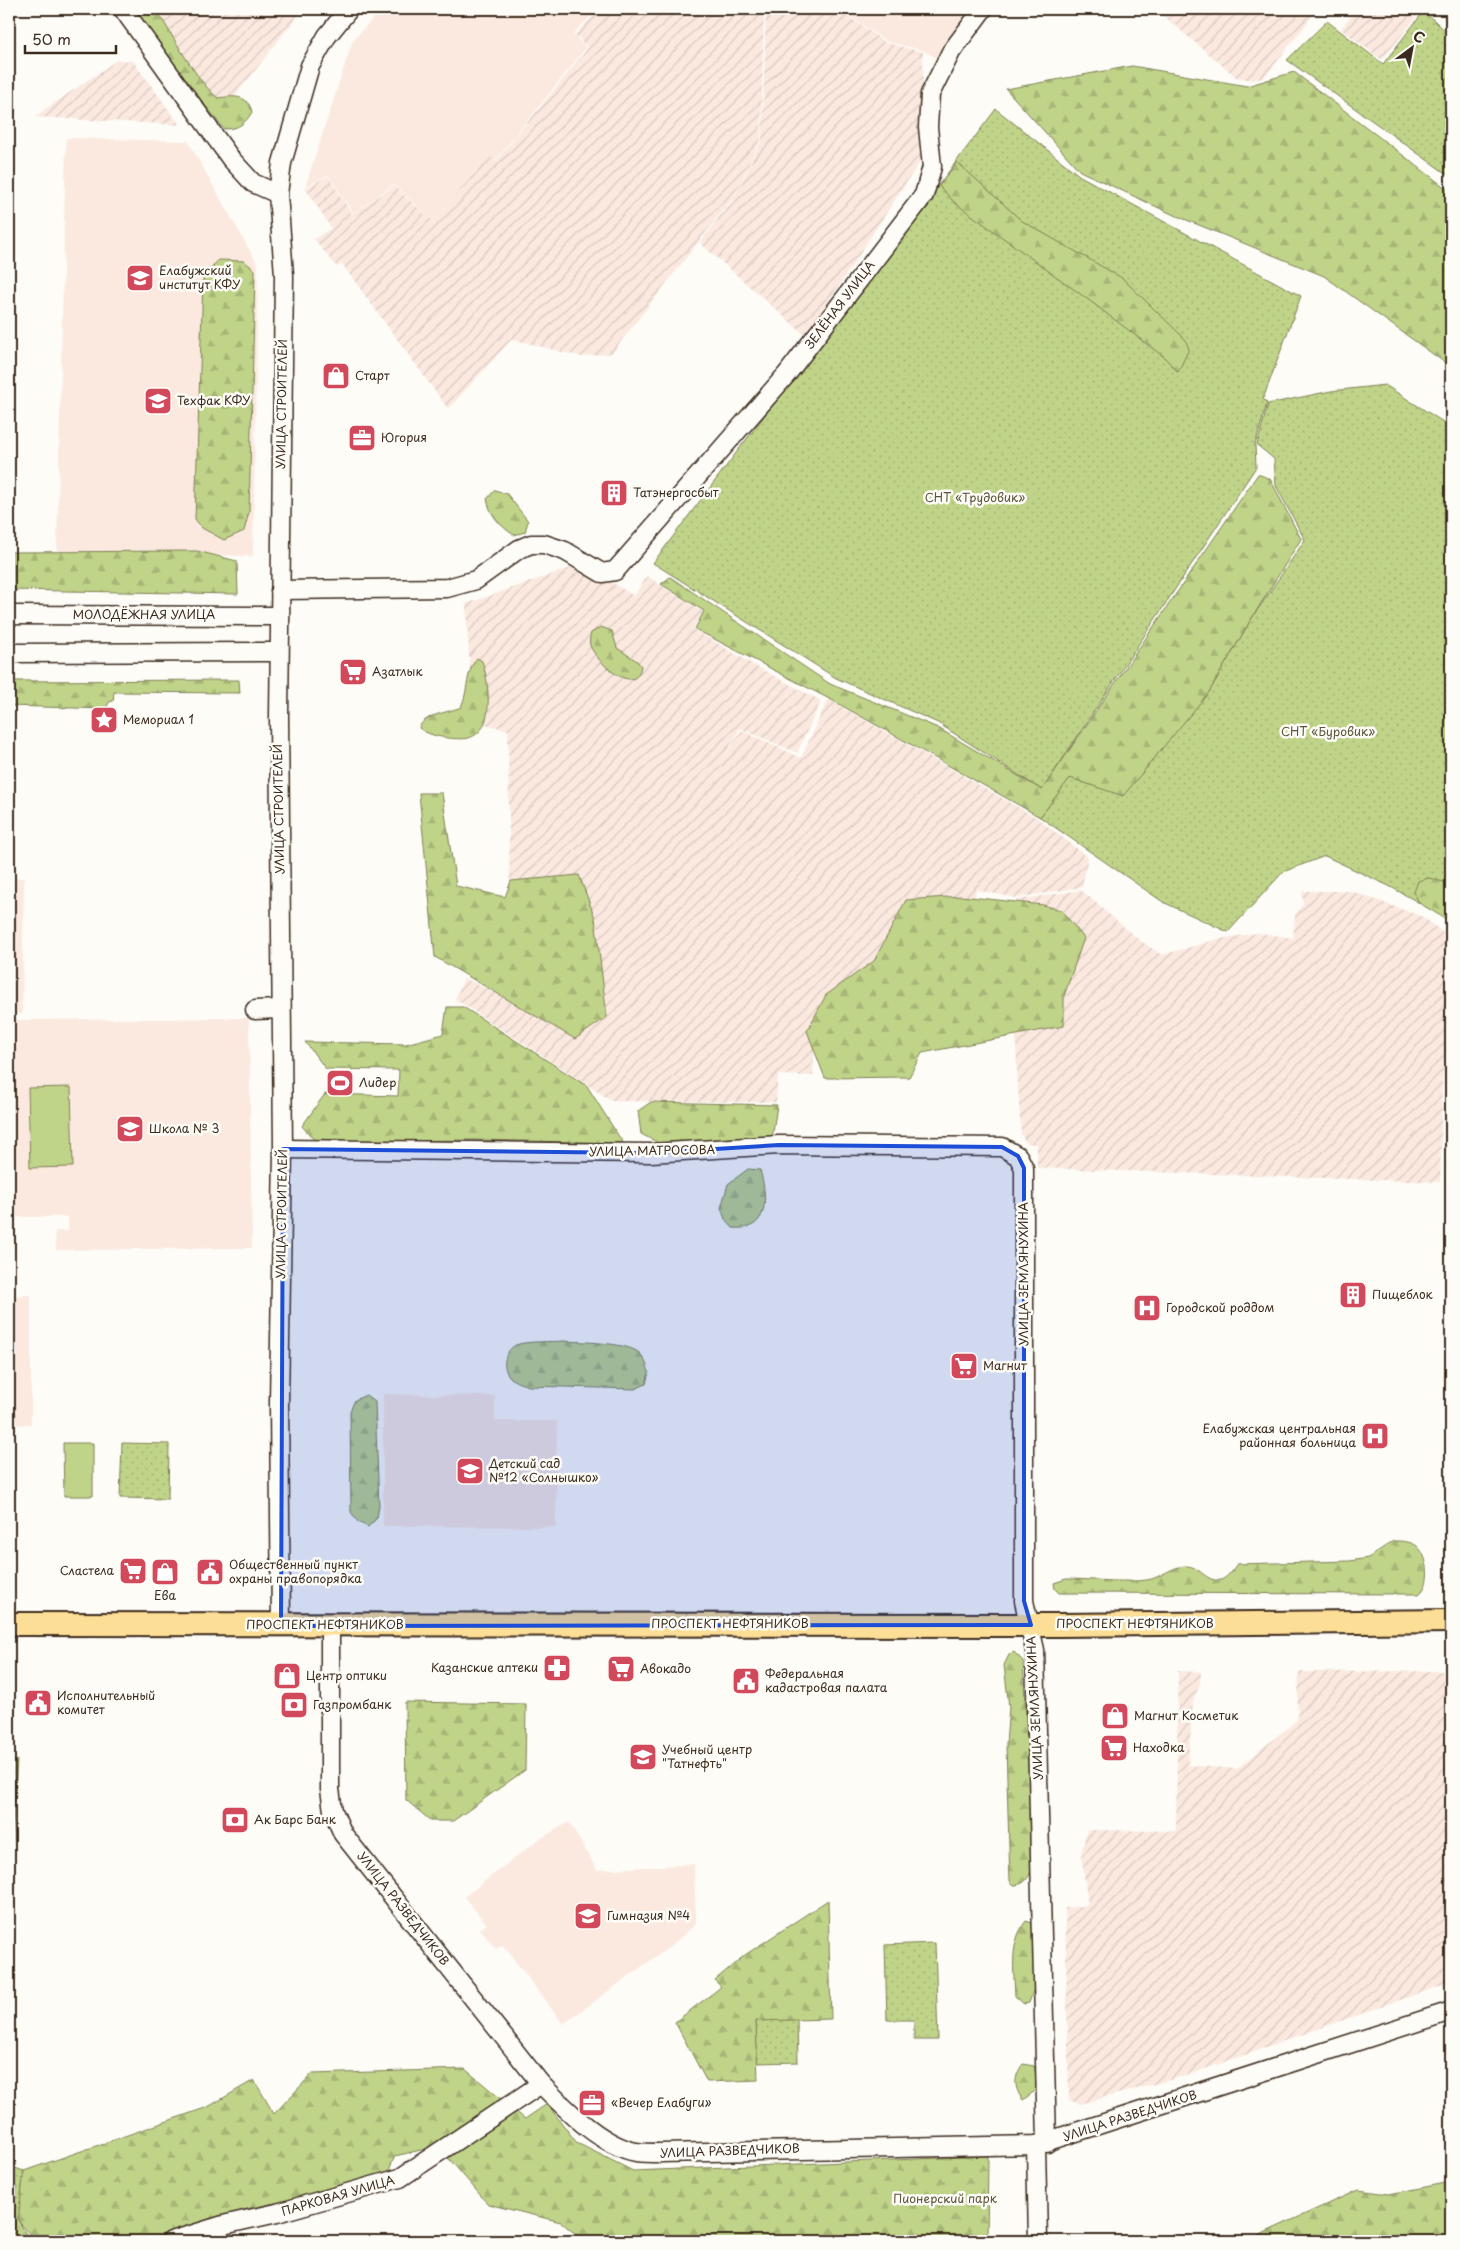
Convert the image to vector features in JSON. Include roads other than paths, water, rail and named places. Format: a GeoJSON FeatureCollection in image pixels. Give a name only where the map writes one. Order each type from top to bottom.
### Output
{"type":"FeatureCollection","features":[{"type":"Feature","properties":{"kind":"main road","name":"ПРОСПЕКТ НЕФТЯНИКОВ"},"geometry":{"type":"LineString","coordinates":[[9,1624],[281,1626],[330,1624],[1031,1625],[1451,1621]]}},
{"type":"Feature","properties":{"kind":"street"},"geometry":{"type":"LineString","coordinates":[[123,9],[231,159],[253,183],[278,194]]}},
{"type":"Feature","properties":{"kind":"street","name":"УЛИЦА СТРОИТЕЛЕЙ"},"geometry":{"type":"LineString","coordinates":[[281,1626],[279,1404],[283,1149],[279,616],[284,275],[278,194],[282,164],[310,66],[327,36],[349,9]]}},
{"type":"Feature","properties":{"kind":"street","name":"ЗЕЛЁНАЯ УЛИЦА"},"geometry":{"type":"LineString","coordinates":[[280,590],[447,588],[476,580],[512,553],[531,544],[554,546],[602,573],[609,573],[620,567],[787,374],[924,195],[932,167],[928,127],[930,94],[952,52],[983,9]]}},
{"type":"Feature","properties":{"kind":"street","name":"МОЛОДЁЖНАЯ УЛИЦА"},"geometry":{"type":"LineString","coordinates":[[9,615],[279,616]]}},
{"type":"Feature","properties":{"kind":"street"},"geometry":{"type":"LineString","coordinates":[[9,653],[279,652]]}},
{"type":"Feature","properties":{"kind":"street"},"geometry":{"type":"LineString","coordinates":[[255,1010],[281,1009]]}},
{"type":"Feature","properties":{"kind":"street","name":"УЛИЦА МАТРОСОВА"},"geometry":{"type":"LineString","coordinates":[[283,1149],[651,1154],[779,1146],[896,1145],[1002,1147],[1018,1156]]}},
{"type":"Feature","properties":{"kind":"street","name":"УЛИЦА ЗЕМЛЯНУХИНА"},"geometry":{"type":"LineString","coordinates":[[1018,1156],[1024,1168],[1024,1601],[1031,1625],[1035,1650],[1042,2144],[1038,2241]]}},
{"type":"Feature","properties":{"kind":"street","name":"УЛИЦА РАЗВЕДЧИКОВ"},"geometry":{"type":"LineString","coordinates":[[330,1624],[330,1789],[337,1822],[343,1834],[540,2084],[565,2109],[590,2129],[612,2142],[635,2152],[1042,2144],[1451,2011]]}},
{"type":"Feature","properties":{"kind":"street","name":"ПАРКОВАЯ УЛИЦА"},"geometry":{"type":"LineString","coordinates":[[171,2241],[223,2225],[277,2213],[400,2178],[540,2084]]}},
{"type":"Feature","properties":{"kind":"place","name":"Елабужский институт КФУ"},"geometry":{"type":"Point","coordinates":[140,278]}},
{"type":"Feature","properties":{"kind":"place","name":"Старт"},"geometry":{"type":"Point","coordinates":[336,376]}},
{"type":"Feature","properties":{"kind":"place","name":"Техфак КФУ"},"geometry":{"type":"Point","coordinates":[158,401]}},
{"type":"Feature","properties":{"kind":"place","name":"Югория"},"geometry":{"type":"Point","coordinates":[362,438]}},
{"type":"Feature","properties":{"kind":"place","name":"Татэнергосбыт"},"geometry":{"type":"Point","coordinates":[614,493]}},
{"type":"Feature","properties":{"kind":"place","name":"Азатлык"},"geometry":{"type":"Point","coordinates":[353,672]}},
{"type":"Feature","properties":{"kind":"place","name":"Мемориал 1"},"geometry":{"type":"Point","coordinates":[104,720]}},
{"type":"Feature","properties":{"kind":"place","name":"Лидер"},"geometry":{"type":"Point","coordinates":[340,1083]}},
{"type":"Feature","properties":{"kind":"place","name":"Школа № 3"},"geometry":{"type":"Point","coordinates":[130,1129]}},
{"type":"Feature","properties":{"kind":"place","name":"Пищеблок"},"geometry":{"type":"Point","coordinates":[1353,1295]}},
{"type":"Feature","properties":{"kind":"place","name":"Городской роддом"},"geometry":{"type":"Point","coordinates":[1147,1308]}},
{"type":"Feature","properties":{"kind":"place","name":"Магнит"},"geometry":{"type":"Point","coordinates":[964,1366]}},
{"type":"Feature","properties":{"kind":"place","name":"Елабужская центральная районная больница"},"geometry":{"type":"Point","coordinates":[1375,1436]}},
{"type":"Feature","properties":{"kind":"place","name":"Детский сад №12 «Солнышко»"},"geometry":{"type":"Point","coordinates":[470,1471]}},
{"type":"Feature","properties":{"kind":"place","name":"Сластела"},"geometry":{"type":"Point","coordinates":[133,1571]}},
{"type":"Feature","properties":{"kind":"place","name":"Ева"},"geometry":{"type":"Point","coordinates":[165,1572]}},
{"type":"Feature","properties":{"kind":"place","name":"Общественный пункт охраны правопорядка"},"geometry":{"type":"Point","coordinates":[210,1572]}},
{"type":"Feature","properties":{"kind":"place","name":"Казанские аптеки"},"geometry":{"type":"Point","coordinates":[557,1668]}},
{"type":"Feature","properties":{"kind":"place","name":"Авокадо"},"geometry":{"type":"Point","coordinates":[621,1669]}},
{"type":"Feature","properties":{"kind":"place","name":"Центр оптики"},"geometry":{"type":"Point","coordinates":[287,1676]}},
{"type":"Feature","properties":{"kind":"place","name":"Федеральная кадастровая палата"},"geometry":{"type":"Point","coordinates":[746,1681]}},
{"type":"Feature","properties":{"kind":"place","name":"Исполнительный комитет"},"geometry":{"type":"Point","coordinates":[38,1703]}},
{"type":"Feature","properties":{"kind":"place","name":"Газпромбанк"},"geometry":{"type":"Point","coordinates":[294,1705]}},
{"type":"Feature","properties":{"kind":"place","name":"Магнит Косметик"},"geometry":{"type":"Point","coordinates":[1115,1716]}},
{"type":"Feature","properties":{"kind":"place","name":"Находка"},"geometry":{"type":"Point","coordinates":[1114,1748]}},
{"type":"Feature","properties":{"kind":"place","name":"Учебный центр \"Татнефть\""},"geometry":{"type":"Point","coordinates":[643,1757]}},
{"type":"Feature","properties":{"kind":"place","name":"Ак Барс Банк"},"geometry":{"type":"Point","coordinates":[235,1820]}},
{"type":"Feature","properties":{"kind":"place","name":"Гимназия №4"},"geometry":{"type":"Point","coordinates":[588,1916]}},
{"type":"Feature","properties":{"kind":"place","name":"«Вечер Елабуги»"},"geometry":{"type":"Point","coordinates":[592,2103]}},
{"type":"Feature","properties":{"kind":"park label","name":"СНТ «Трудовик»"},"geometry":{"type":"Point","coordinates":[975,498]}},
{"type":"Feature","properties":{"kind":"park label","name":"СНТ «Буровик»"},"geometry":{"type":"Point","coordinates":[1328,732]}},
{"type":"Feature","properties":{"kind":"park label","name":"Пионерский парк"},"geometry":{"type":"Point","coordinates":[945,2199]}}]}
